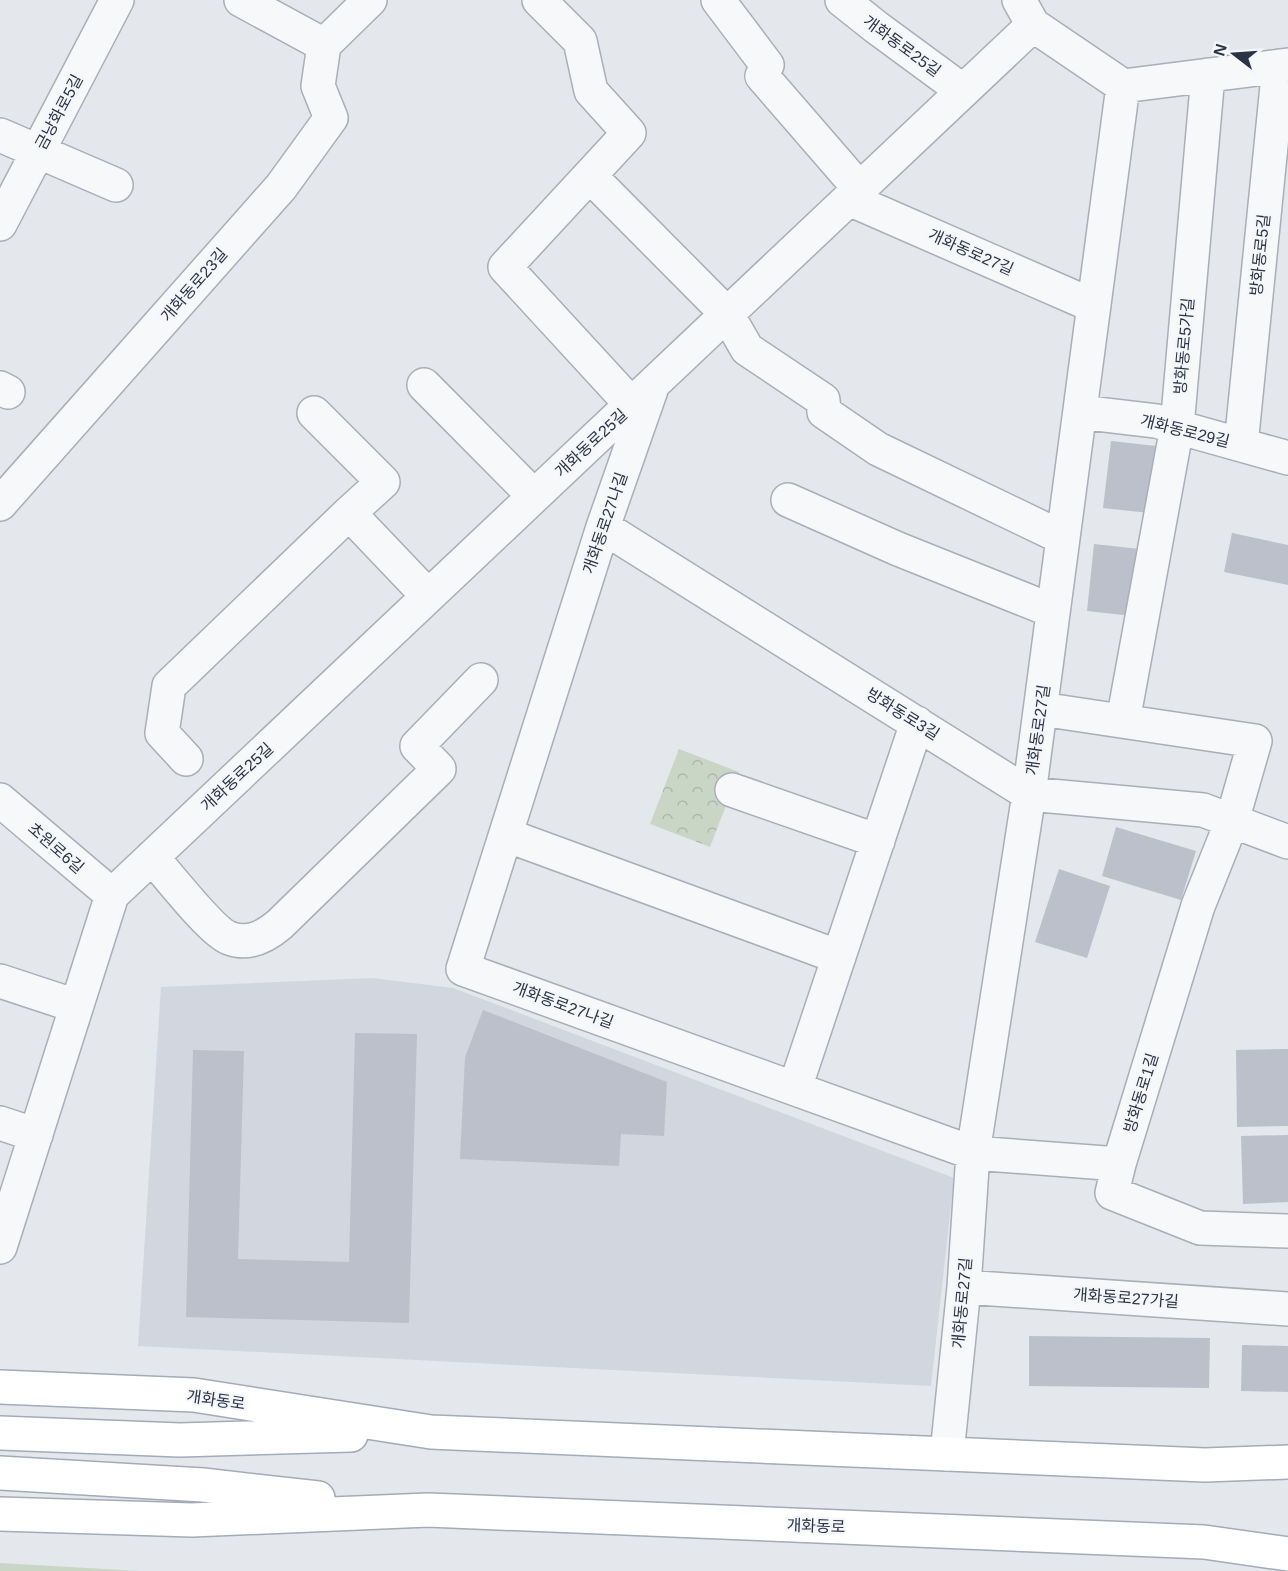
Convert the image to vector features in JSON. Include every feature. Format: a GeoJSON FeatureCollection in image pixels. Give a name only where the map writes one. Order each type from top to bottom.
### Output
{"type":"FeatureCollection","features":[{"type":"Feature","properties":{"kind":"main road","name":"개화동로"},"geometry":{"type":"LineString","coordinates":[[0,1387],[194,1395],[431,1432]]}},
{"type":"Feature","properties":{"kind":"main road","name":"개화동로"},"geometry":{"type":"LineString","coordinates":[[0,1433],[180,1440],[431,1432],[1205,1465],[1288,1462]]}},
{"type":"Feature","properties":{"kind":"main road","name":"개화동로"},"geometry":{"type":"LineString","coordinates":[[1205,1465],[1288,1477]]}},
{"type":"Feature","properties":{"kind":"main road","name":"개화동로"},"geometry":{"type":"LineString","coordinates":[[0,1473],[203,1485],[428,1510],[1203,1542],[1288,1539]]}},
{"type":"Feature","properties":{"kind":"main road","name":"개화동로"},"geometry":{"type":"LineString","coordinates":[[0,1514],[192,1520],[428,1510]]}},
{"type":"Feature","properties":{"kind":"main road","name":"개화동로"},"geometry":{"type":"LineString","coordinates":[[1203,1542],[1288,1554]]}},
{"type":"Feature","properties":{"kind":"street","name":"금낭화로5길"},"geometry":{"type":"LineString","coordinates":[[0,224],[117,0]]}},
{"type":"Feature","properties":{"kind":"street"},"geometry":{"type":"LineString","coordinates":[[241,0],[324,45],[370,0]]}},
{"type":"Feature","properties":{"kind":"street","name":"개화동로25길"},"geometry":{"type":"LineString","coordinates":[[539,0],[580,41],[591,91],[629,133],[505,267],[643,394]]}},
{"type":"Feature","properties":{"kind":"street"},"geometry":{"type":"LineString","coordinates":[[718,0],[767,65],[762,76],[854,194]]}},
{"type":"Feature","properties":{"kind":"street","name":"개화동로25길"},"geometry":{"type":"LineString","coordinates":[[842,0],[963,91]]}},
{"type":"Feature","properties":{"kind":"street"},"geometry":{"type":"LineString","coordinates":[[1026,13],[1123,86]]}},
{"type":"Feature","properties":{"kind":"street","name":"개화동로25길"},"geometry":{"type":"LineString","coordinates":[[0,1247],[112,896],[963,91],[1026,13]]}},
{"type":"Feature","properties":{"kind":"street","name":"개화동로23길"},"geometry":{"type":"LineString","coordinates":[[0,504],[281,186],[331,118],[318,86],[324,45]]}},
{"type":"Feature","properties":{"kind":"street","name":"방화동로5길"},"geometry":{"type":"LineString","coordinates":[[1123,86],[1284,65],[1241,445]]}},
{"type":"Feature","properties":{"kind":"street","name":"방화동로5가길"},"geometry":{"type":"LineString","coordinates":[[1123,721],[1177,427],[1208,75]]}},
{"type":"Feature","properties":{"kind":"street","name":"개화동로27길"},"geometry":{"type":"LineString","coordinates":[[947,1454],[964,1287],[973,1153],[1041,709],[1123,86]]}},
{"type":"Feature","properties":{"kind":"street"},"geometry":{"type":"LineString","coordinates":[[0,135],[116,184]]}},
{"type":"Feature","properties":{"kind":"street"},"geometry":{"type":"LineString","coordinates":[[590,176],[727,314],[747,349],[823,400],[824,412],[878,449],[1063,538]]}},
{"type":"Feature","properties":{"kind":"street","name":"개화동로27길"},"geometry":{"type":"LineString","coordinates":[[854,194],[1094,306]]}},
{"type":"Feature","properties":{"kind":"street"},"geometry":{"type":"LineString","coordinates":[[424,385],[534,496]]}},
{"type":"Feature","properties":{"kind":"street","name":"개화동로27나길"},"geometry":{"type":"LineString","coordinates":[[643,394],[463,969],[973,1153]]}},
{"type":"Feature","properties":{"kind":"street","name":"개화동로29길"},"geometry":{"type":"LineString","coordinates":[[1080,412],[1156,421],[1288,458]]}},
{"type":"Feature","properties":{"kind":"street"},"geometry":{"type":"LineString","coordinates":[[186,759],[162,733],[169,686],[382,482],[314,413]]}},
{"type":"Feature","properties":{"kind":"street"},"geometry":{"type":"LineString","coordinates":[[788,500],[898,549],[1053,611]]}},
{"type":"Feature","properties":{"kind":"street"},"geometry":{"type":"LineString","coordinates":[[349,513],[428,596]]}},
{"type":"Feature","properties":{"kind":"street","name":"방화동로3길"},"geometry":{"type":"LineString","coordinates":[[603,526],[1029,794],[1203,810],[1288,842]]}},
{"type":"Feature","properties":{"kind":"street"},"geometry":{"type":"LineString","coordinates":[[152,857],[215,928],[229,938],[246,940],[264,938],[439,769],[417,746],[481,680]]}},
{"type":"Feature","properties":{"kind":"street"},"geometry":{"type":"LineString","coordinates":[[1041,709],[1255,741],[1232,821]]}},
{"type":"Feature","properties":{"kind":"street"},"geometry":{"type":"LineString","coordinates":[[795,1088],[917,723]]}},
{"type":"Feature","properties":{"kind":"street"},"geometry":{"type":"LineString","coordinates":[[732,790],[878,841]]}},
{"type":"Feature","properties":{"kind":"street","name":"초원로6길"},"geometry":{"type":"LineString","coordinates":[[0,800],[112,896]]}},
{"type":"Feature","properties":{"kind":"street","name":"방화동로1길"},"geometry":{"type":"LineString","coordinates":[[1232,821],[1198,906],[1112,1193],[1200,1228],[1288,1231]]}},
{"type":"Feature","properties":{"kind":"street"},"geometry":{"type":"LineString","coordinates":[[506,835],[839,957]]}},
{"type":"Feature","properties":{"kind":"street"},"geometry":{"type":"LineString","coordinates":[[0,981],[76,1006]]}},
{"type":"Feature","properties":{"kind":"street"},"geometry":{"type":"LineString","coordinates":[[0,1124],[36,1135]]}},
{"type":"Feature","properties":{"kind":"street"},"geometry":{"type":"LineString","coordinates":[[973,1153],[1119,1164]]}},
{"type":"Feature","properties":{"kind":"street","name":"개화동로27가길"},"geometry":{"type":"LineString","coordinates":[[964,1287],[1288,1309]]}},
{"type":"Feature","properties":{"kind":"shaded area"},"geometry":{"type":"Polygon","coordinates":[[[372,978],[453,988],[954,1178],[931,1386],[138,1346],[161,987],[372,978]]]}},
{"type":"Feature","properties":{"kind":"green space"},"geometry":{"type":"Polygon","coordinates":[[[679,749],[739,772],[710,847],[650,824],[679,749]]]}},
{"type":"Feature","properties":{"kind":"green space"},"geometry":{"type":"Polygon","coordinates":[[[0,1563],[139,1571],[0,1571],[0,1563]]]}},
{"type":"Feature","properties":{"kind":"building"},"geometry":{"type":"Polygon","coordinates":[[[1111,441],[1156,446],[1149,513],[1103,508],[1111,441]]]}},
{"type":"Feature","properties":{"kind":"building"},"geometry":{"type":"Polygon","coordinates":[[[1232,533],[1288,545],[1288,585],[1224,572],[1232,533]]]}},
{"type":"Feature","properties":{"kind":"building"},"geometry":{"type":"Polygon","coordinates":[[[1094,544],[1140,549],[1133,616],[1087,611],[1094,544]]]}},
{"type":"Feature","properties":{"kind":"building"},"geometry":{"type":"Polygon","coordinates":[[[1116,827],[1196,851],[1181,900],[1102,876],[1116,827]]]}},
{"type":"Feature","properties":{"kind":"building"},"geometry":{"type":"Polygon","coordinates":[[[1059,869],[1110,886],[1087,958],[1035,942],[1059,869]]]}},
{"type":"Feature","properties":{"kind":"building"},"geometry":{"type":"Polygon","coordinates":[[[483,1010],[667,1082],[664,1136],[621,1134],[619,1166],[460,1159],[465,1057],[483,1010]]]}},
{"type":"Feature","properties":{"kind":"building"},"geometry":{"type":"Polygon","coordinates":[[[355,1033],[417,1034],[409,1323],[186,1317],[193,1050],[244,1051],[238,1259],[349,1262],[355,1033]]]}},
{"type":"Feature","properties":{"kind":"building"},"geometry":{"type":"Polygon","coordinates":[[[1288,1049],[1288,1126],[1237,1127],[1236,1050],[1288,1049]]]}},
{"type":"Feature","properties":{"kind":"building"},"geometry":{"type":"Polygon","coordinates":[[[1288,1135],[1288,1202],[1243,1204],[1241,1136],[1288,1135]]]}},
{"type":"Feature","properties":{"kind":"building"},"geometry":{"type":"Polygon","coordinates":[[[1029,1336],[1210,1338],[1209,1388],[1029,1386],[1029,1336]]]}},
{"type":"Feature","properties":{"kind":"building"},"geometry":{"type":"Polygon","coordinates":[[[1242,1345],[1288,1346],[1288,1392],[1241,1391],[1242,1345]]]}}]}
